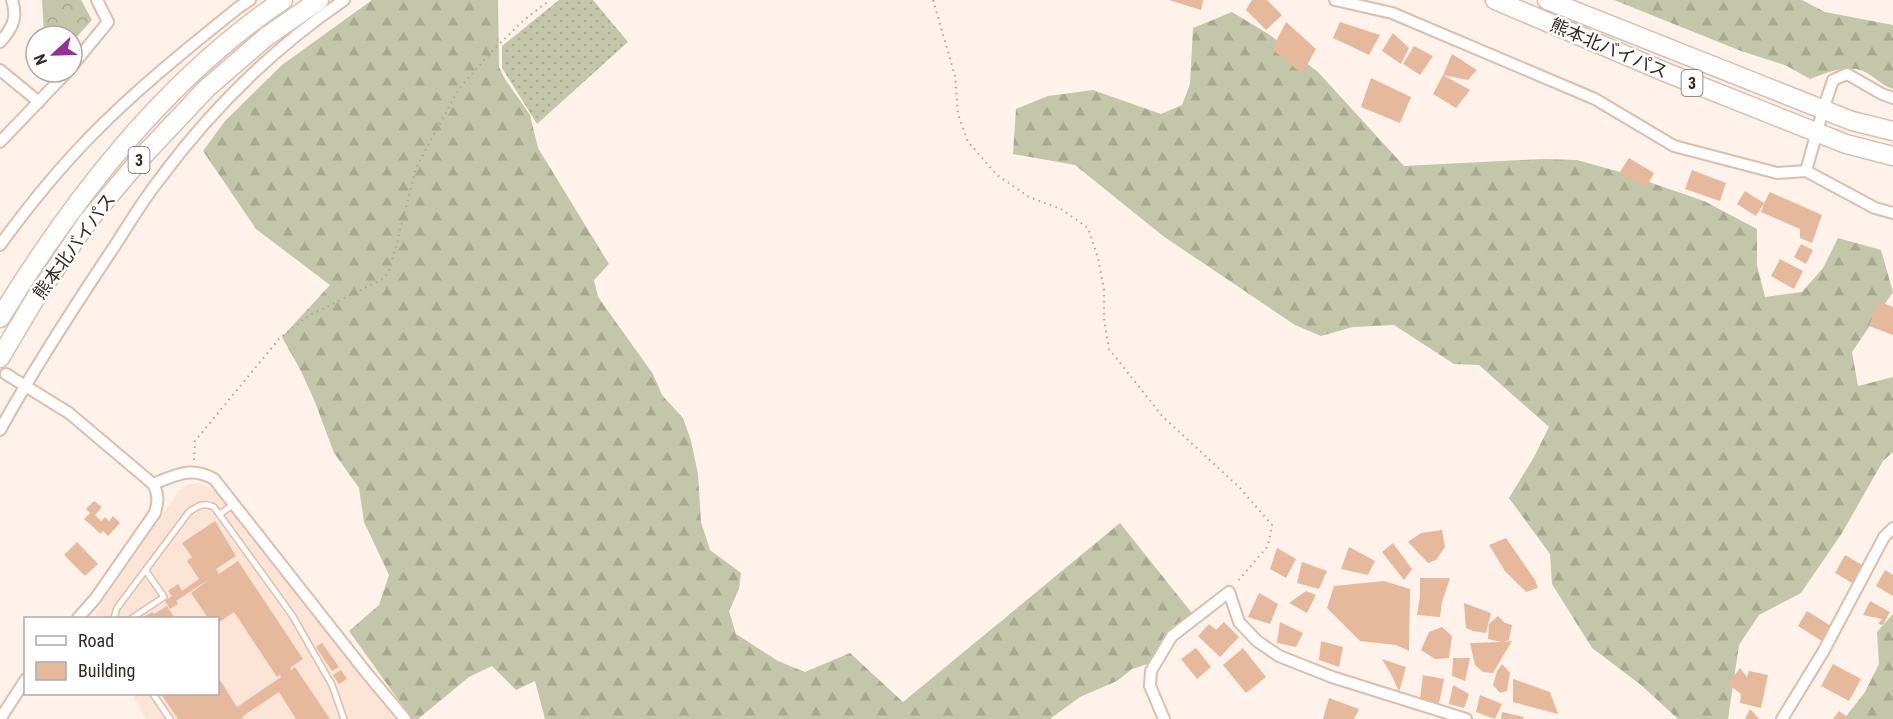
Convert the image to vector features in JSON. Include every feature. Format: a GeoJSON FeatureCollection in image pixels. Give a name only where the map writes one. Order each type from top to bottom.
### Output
{"type":"FeatureCollection","features":[{"type":"Feature","properties":{"kind":"highway","name":"熊本北バイパス"},"geometry":{"type":"LineString","coordinates":[[0,318],[77,205],[131,137],[190,75],[254,20],[284,0]]}},
{"type":"Feature","properties":{"kind":"highway","name":"熊本北バイパス"},"geometry":{"type":"LineString","coordinates":[[3,366],[36,299],[88,221],[142,157],[207,88],[266,38],[319,0]]}},
{"type":"Feature","properties":{"kind":"highway","name":"熊本北バイパス"},"geometry":{"type":"LineString","coordinates":[[1495,0],[1670,74],[1846,144],[1893,156]]}},
{"type":"Feature","properties":{"kind":"highway","name":"熊本北バイパス"},"geometry":{"type":"LineString","coordinates":[[1547,0],[1852,121],[1893,131]]}},
{"type":"Feature","properties":{"kind":"street"},"geometry":{"type":"LineString","coordinates":[[0,42],[15,21],[12,0]]}},
{"type":"Feature","properties":{"kind":"street"},"geometry":{"type":"LineString","coordinates":[[84,51],[108,22],[97,0]]}},
{"type":"Feature","properties":{"kind":"street"},"geometry":{"type":"LineString","coordinates":[[0,245],[45,185],[88,139],[159,72],[250,0]]}},
{"type":"Feature","properties":{"kind":"street"},"geometry":{"type":"LineString","coordinates":[[0,430],[93,278],[158,180],[220,105],[276,51],[344,0]]}},
{"type":"Feature","properties":{"kind":"street"},"geometry":{"type":"LineString","coordinates":[[1335,0],[1392,13],[1595,99],[1674,146],[1777,173],[1806,171],[1875,208],[1893,213]]}},
{"type":"Feature","properties":{"kind":"street"},"geometry":{"type":"LineString","coordinates":[[0,70],[39,102]]}},
{"type":"Feature","properties":{"kind":"street"},"geometry":{"type":"LineString","coordinates":[[1806,171],[1833,80],[1847,74],[1893,98]]}},
{"type":"Feature","properties":{"kind":"street"},"geometry":{"type":"LineString","coordinates":[[0,142],[56,84]]}},
{"type":"Feature","properties":{"kind":"street"},"geometry":{"type":"LineString","coordinates":[[3,366],[25,386],[69,413],[153,484],[157,492],[155,513],[95,598],[79,617]]}},
{"type":"Feature","properties":{"kind":"street"},"geometry":{"type":"LineString","coordinates":[[153,484],[173,476],[195,472],[214,479],[405,719]]}},
{"type":"Feature","properties":{"kind":"street"},"geometry":{"type":"LineString","coordinates":[[1782,719],[1823,652],[1884,537],[1893,528]]}},
{"type":"Feature","properties":{"kind":"street"},"geometry":{"type":"LineString","coordinates":[[1164,719],[1150,686],[1151,671],[1172,636],[1228,592],[1239,622],[1257,641],[1279,656],[1332,677],[1466,719]]}},
{"type":"Feature","properties":{"kind":"street"},"geometry":{"type":"LineString","coordinates":[[0,718],[24,682]]}},
{"type":"Feature","properties":{"kind":"lane"},"geometry":{"type":"LineString","coordinates":[[114,617],[117,608],[189,512],[200,505],[208,504],[220,514],[292,615],[332,685],[344,719]]}},
{"type":"Feature","properties":{"kind":"lane"},"geometry":{"type":"LineString","coordinates":[[220,514],[234,504]]}},
{"type":"Feature","properties":{"kind":"lane"},"geometry":{"type":"LineString","coordinates":[[134,617],[164,597],[146,571]]}},
{"type":"Feature","properties":{"kind":"lane"},"geometry":{"type":"LineString","coordinates":[[9,703],[24,692]]}},
{"type":"Feature","properties":{"kind":"lane"},"geometry":{"type":"LineString","coordinates":[[154,695],[170,719]]}},
{"type":"Feature","properties":{"kind":"path"},"geometry":{"type":"LineString","coordinates":[[195,472],[193,454],[195,441],[279,339],[308,316],[383,279],[390,269],[416,168],[458,90],[494,49],[524,20],[550,0]]}},
{"type":"Feature","properties":{"kind":"path"},"geometry":{"type":"LineString","coordinates":[[933,0],[955,76],[958,114],[968,142],[997,175],[1029,197],[1061,209],[1088,228],[1098,258],[1104,290],[1104,319],[1109,349],[1163,417],[1239,487],[1272,525],[1268,546],[1228,592]]}},
{"type":"Feature","properties":{"kind":"shaded area"},"geometry":{"type":"Polygon","coordinates":[[[199,483],[218,494],[397,719],[146,719],[133,695],[219,695],[219,617],[98,617],[95,613],[179,491],[189,484],[199,483]]]}},
{"type":"Feature","properties":{"kind":"green space"},"geometry":{"type":"Polygon","coordinates":[[[42,0],[81,0],[92,20],[84,29],[84,24],[44,24],[42,0]]]}},
{"type":"Feature","properties":{"kind":"green space"},"geometry":{"type":"Polygon","coordinates":[[[372,0],[498,0],[499,67],[530,115],[538,148],[609,264],[594,280],[598,297],[653,374],[662,395],[683,418],[698,474],[701,522],[710,550],[741,573],[739,589],[729,611],[736,634],[778,661],[805,672],[850,653],[903,702],[1120,523],[1195,617],[1157,661],[1132,669],[1117,681],[1080,697],[1050,719],[545,719],[535,681],[516,690],[492,666],[469,677],[418,719],[412,719],[349,631],[379,605],[389,575],[364,522],[359,488],[334,453],[315,402],[282,337],[330,285],[256,229],[203,151],[225,121],[282,65],[372,0]]]}},
{"type":"Feature","properties":{"kind":"green space"},"geometry":{"type":"Polygon","coordinates":[[[559,0],[593,0],[628,42],[537,124],[502,68],[502,46],[559,0]]]}},
{"type":"Feature","properties":{"kind":"green space"},"geometry":{"type":"Polygon","coordinates":[[[1614,0],[1802,0],[1825,12],[1893,25],[1893,89],[1863,71],[1850,68],[1810,79],[1785,65],[1741,51],[1614,0]]]}},
{"type":"Feature","properties":{"kind":"green space"},"geometry":{"type":"Polygon","coordinates":[[[1232,12],[1270,35],[1318,72],[1404,166],[1543,159],[1577,160],[1704,201],[1757,229],[1757,265],[1765,297],[1802,292],[1823,268],[1838,238],[1881,250],[1893,292],[1852,352],[1858,386],[1893,377],[1893,452],[1883,461],[1842,533],[1801,593],[1759,615],[1739,645],[1728,719],[1678,719],[1641,685],[1592,648],[1552,584],[1550,554],[1509,498],[1549,427],[1479,365],[1454,364],[1394,325],[1353,327],[1321,336],[1295,325],[1163,236],[1075,165],[1013,154],[1016,109],[1048,96],[1093,90],[1161,114],[1182,105],[1190,84],[1193,28],[1232,12]]]}},
{"type":"Feature","properties":{"kind":"green space"},"geometry":{"type":"Polygon","coordinates":[[[1893,614],[1893,719],[1844,719],[1865,692],[1879,664],[1877,632],[1893,614]]]}},
{"type":"Feature","properties":{"kind":"building"},"geometry":{"type":"Polygon","coordinates":[[[1169,0],[1203,0],[1201,10],[1169,0]]]}},
{"type":"Feature","properties":{"kind":"building"},"geometry":{"type":"Polygon","coordinates":[[[1252,0],[1267,0],[1282,15],[1266,30],[1246,10],[1252,0]]]}},
{"type":"Feature","properties":{"kind":"building"},"geometry":{"type":"Polygon","coordinates":[[[1286,22],[1316,49],[1302,74],[1272,49],[1286,22]]]}},
{"type":"Feature","properties":{"kind":"building"},"geometry":{"type":"Polygon","coordinates":[[[1340,22],[1380,35],[1369,55],[1333,38],[1340,22]]]}},
{"type":"Feature","properties":{"kind":"building"},"geometry":{"type":"Polygon","coordinates":[[[1393,33],[1409,48],[1401,64],[1382,51],[1393,33]]]}},
{"type":"Feature","properties":{"kind":"building"},"geometry":{"type":"Polygon","coordinates":[[[1414,46],[1433,56],[1420,75],[1403,64],[1414,46]]]}},
{"type":"Feature","properties":{"kind":"building"},"geometry":{"type":"Polygon","coordinates":[[[1452,54],[1477,70],[1468,80],[1443,75],[1452,54]]]}},
{"type":"Feature","properties":{"kind":"building"},"geometry":{"type":"Polygon","coordinates":[[[1443,75],[1470,90],[1456,108],[1433,94],[1443,75]]]}},
{"type":"Feature","properties":{"kind":"building"},"geometry":{"type":"Polygon","coordinates":[[[1371,78],[1411,97],[1400,123],[1361,107],[1371,78]]]}},
{"type":"Feature","properties":{"kind":"building"},"geometry":{"type":"Polygon","coordinates":[[[1629,158],[1654,173],[1646,188],[1620,172],[1629,158]]]}},
{"type":"Feature","properties":{"kind":"building"},"geometry":{"type":"Polygon","coordinates":[[[1692,170],[1726,183],[1720,201],[1685,189],[1692,170]]]}},
{"type":"Feature","properties":{"kind":"building"},"geometry":{"type":"Polygon","coordinates":[[[1745,191],[1764,203],[1756,216],[1737,204],[1745,191]]]}},
{"type":"Feature","properties":{"kind":"building"},"geometry":{"type":"Polygon","coordinates":[[[1770,192],[1822,215],[1812,243],[1800,238],[1800,229],[1761,212],[1770,192]]]}},
{"type":"Feature","properties":{"kind":"building"},"geometry":{"type":"Polygon","coordinates":[[[1801,244],[1813,250],[1806,264],[1794,257],[1801,244]]]}},
{"type":"Feature","properties":{"kind":"building"},"geometry":{"type":"Polygon","coordinates":[[[1780,259],[1803,271],[1794,289],[1771,276],[1780,259]]]}},
{"type":"Feature","properties":{"kind":"building"},"geometry":{"type":"Polygon","coordinates":[[[1878,301],[1893,307],[1893,335],[1869,326],[1878,301]]]}},
{"type":"Feature","properties":{"kind":"building"},"geometry":{"type":"Polygon","coordinates":[[[94,501],[102,507],[95,515],[101,521],[105,517],[109,521],[113,516],[120,523],[108,536],[103,531],[101,534],[84,519],[90,513],[86,509],[94,501]]]}},
{"type":"Feature","properties":{"kind":"building"},"geometry":{"type":"Polygon","coordinates":[[[215,521],[236,556],[216,569],[219,574],[238,561],[303,659],[290,668],[291,670],[295,667],[330,719],[296,719],[279,692],[241,719],[178,719],[162,695],[219,695],[219,679],[237,707],[281,677],[280,675],[277,677],[234,612],[219,622],[219,617],[207,617],[191,593],[211,578],[176,601],[178,604],[170,609],[165,601],[172,596],[168,591],[178,584],[182,591],[199,579],[187,561],[192,557],[182,543],[215,521]]]}},
{"type":"Feature","properties":{"kind":"building"},"geometry":{"type":"Polygon","coordinates":[[[1442,530],[1445,547],[1436,560],[1428,563],[1408,542],[1421,533],[1442,530]]]}},
{"type":"Feature","properties":{"kind":"building"},"geometry":{"type":"Polygon","coordinates":[[[1506,538],[1538,588],[1526,592],[1505,571],[1489,545],[1506,538]]]}},
{"type":"Feature","properties":{"kind":"building"},"geometry":{"type":"Polygon","coordinates":[[[77,542],[98,564],[85,576],[64,555],[77,542]]]}},
{"type":"Feature","properties":{"kind":"building"},"geometry":{"type":"Polygon","coordinates":[[[1393,543],[1412,569],[1404,580],[1382,552],[1393,543]]]}},
{"type":"Feature","properties":{"kind":"building"},"geometry":{"type":"Polygon","coordinates":[[[1349,547],[1375,561],[1368,575],[1341,569],[1349,547]]]}},
{"type":"Feature","properties":{"kind":"building"},"geometry":{"type":"Polygon","coordinates":[[[1277,548],[1296,559],[1286,578],[1270,569],[1277,548]]]}},
{"type":"Feature","properties":{"kind":"building"},"geometry":{"type":"Polygon","coordinates":[[[1845,555],[1864,566],[1854,584],[1835,573],[1845,555]]]}},
{"type":"Feature","properties":{"kind":"building"},"geometry":{"type":"Polygon","coordinates":[[[1302,562],[1327,571],[1319,589],[1297,583],[1302,562]]]}},
{"type":"Feature","properties":{"kind":"building"},"geometry":{"type":"Polygon","coordinates":[[[1885,570],[1893,575],[1893,596],[1876,586],[1885,570]]]}},
{"type":"Feature","properties":{"kind":"building"},"geometry":{"type":"Polygon","coordinates":[[[1420,578],[1450,578],[1440,617],[1417,615],[1420,578]]]}},
{"type":"Feature","properties":{"kind":"building"},"geometry":{"type":"Polygon","coordinates":[[[1384,581],[1410,589],[1409,651],[1396,645],[1360,641],[1327,608],[1334,586],[1384,581]]]}},
{"type":"Feature","properties":{"kind":"building"},"geometry":{"type":"Polygon","coordinates":[[[1306,591],[1316,595],[1307,613],[1289,603],[1306,591]]]}},
{"type":"Feature","properties":{"kind":"building"},"geometry":{"type":"Polygon","coordinates":[[[1259,593],[1278,604],[1270,624],[1248,617],[1259,593]]]}},
{"type":"Feature","properties":{"kind":"building"},"geometry":{"type":"Polygon","coordinates":[[[1870,601],[1890,612],[1883,625],[1878,624],[1882,619],[1863,615],[1870,601]]]}},
{"type":"Feature","properties":{"kind":"building"},"geometry":{"type":"Polygon","coordinates":[[[1464,603],[1491,613],[1486,633],[1466,628],[1464,603]]]}},
{"type":"Feature","properties":{"kind":"building"},"geometry":{"type":"Polygon","coordinates":[[[167,606],[174,617],[144,617],[152,612],[154,614],[167,606]]]}},
{"type":"Feature","properties":{"kind":"building"},"geometry":{"type":"Polygon","coordinates":[[[1807,611],[1831,626],[1822,641],[1798,626],[1807,611]]]}},
{"type":"Feature","properties":{"kind":"building"},"geometry":{"type":"Polygon","coordinates":[[[1498,616],[1505,623],[1512,625],[1509,640],[1503,642],[1512,641],[1493,673],[1483,672],[1475,665],[1470,643],[1501,642],[1488,639],[1489,624],[1498,616]]]}},
{"type":"Feature","properties":{"kind":"building"},"geometry":{"type":"Polygon","coordinates":[[[1224,622],[1239,637],[1220,657],[1198,636],[1209,624],[1216,630],[1224,622]]]}},
{"type":"Feature","properties":{"kind":"building"},"geometry":{"type":"Polygon","coordinates":[[[1280,622],[1303,633],[1296,647],[1277,643],[1280,622]]]}},
{"type":"Feature","properties":{"kind":"building"},"geometry":{"type":"Polygon","coordinates":[[[1442,627],[1452,636],[1449,658],[1435,659],[1421,650],[1429,632],[1442,627]]]}},
{"type":"Feature","properties":{"kind":"building"},"geometry":{"type":"Polygon","coordinates":[[[1321,641],[1343,647],[1339,667],[1319,660],[1321,641]]]}},
{"type":"Feature","properties":{"kind":"building"},"geometry":{"type":"Polygon","coordinates":[[[322,643],[339,667],[332,671],[316,647],[322,643]]]}},
{"type":"Feature","properties":{"kind":"building"},"geometry":{"type":"Polygon","coordinates":[[[1196,648],[1211,667],[1197,679],[1181,659],[1196,648]]]}},
{"type":"Feature","properties":{"kind":"building"},"geometry":{"type":"Polygon","coordinates":[[[1243,648],[1266,677],[1246,693],[1223,665],[1243,648]]]}},
{"type":"Feature","properties":{"kind":"building"},"geometry":{"type":"Polygon","coordinates":[[[1453,658],[1470,658],[1465,681],[1452,676],[1453,658]]]}},
{"type":"Feature","properties":{"kind":"building"},"geometry":{"type":"Polygon","coordinates":[[[1382,659],[1406,667],[1399,692],[1392,676],[1382,659]]]}},
{"type":"Feature","properties":{"kind":"building"},"geometry":{"type":"Polygon","coordinates":[[[1502,664],[1510,673],[1507,691],[1500,693],[1493,685],[1497,671],[1502,664]]]}},
{"type":"Feature","properties":{"kind":"building"},"geometry":{"type":"Polygon","coordinates":[[[1833,664],[1861,679],[1849,701],[1821,686],[1833,664]]]}},
{"type":"Feature","properties":{"kind":"building"},"geometry":{"type":"Polygon","coordinates":[[[1740,668],[1747,677],[1749,671],[1768,675],[1761,708],[1740,703],[1741,694],[1728,684],[1740,668]]]}},
{"type":"Feature","properties":{"kind":"building"},"geometry":{"type":"Polygon","coordinates":[[[341,670],[347,679],[339,684],[333,675],[341,670]]]}},
{"type":"Feature","properties":{"kind":"building"},"geometry":{"type":"Polygon","coordinates":[[[1423,675],[1444,679],[1439,703],[1420,699],[1423,675]]]}},
{"type":"Feature","properties":{"kind":"building"},"geometry":{"type":"Polygon","coordinates":[[[1513,679],[1550,692],[1558,714],[1513,702],[1513,679]]]}},
{"type":"Feature","properties":{"kind":"building"},"geometry":{"type":"Polygon","coordinates":[[[1453,685],[1469,694],[1464,708],[1449,704],[1453,685]]]}},
{"type":"Feature","properties":{"kind":"building"},"geometry":{"type":"Polygon","coordinates":[[[1480,695],[1502,704],[1495,719],[1476,712],[1480,695]]]}},
{"type":"Feature","properties":{"kind":"building"},"geometry":{"type":"Polygon","coordinates":[[[1329,698],[1359,709],[1354,719],[1323,719],[1329,698]]]}},
{"type":"Feature","properties":{"kind":"building"},"geometry":{"type":"Polygon","coordinates":[[[1750,709],[1759,719],[1745,719],[1750,709]]]}},
{"type":"Feature","properties":{"kind":"building"},"geometry":{"type":"Polygon","coordinates":[[[1839,711],[1846,716],[1845,719],[1833,719],[1839,711]]]}},
{"type":"Feature","properties":{"kind":"building"},"geometry":{"type":"Polygon","coordinates":[[[1502,712],[1524,717],[1523,719],[1501,719],[1502,712]]]}}]}
